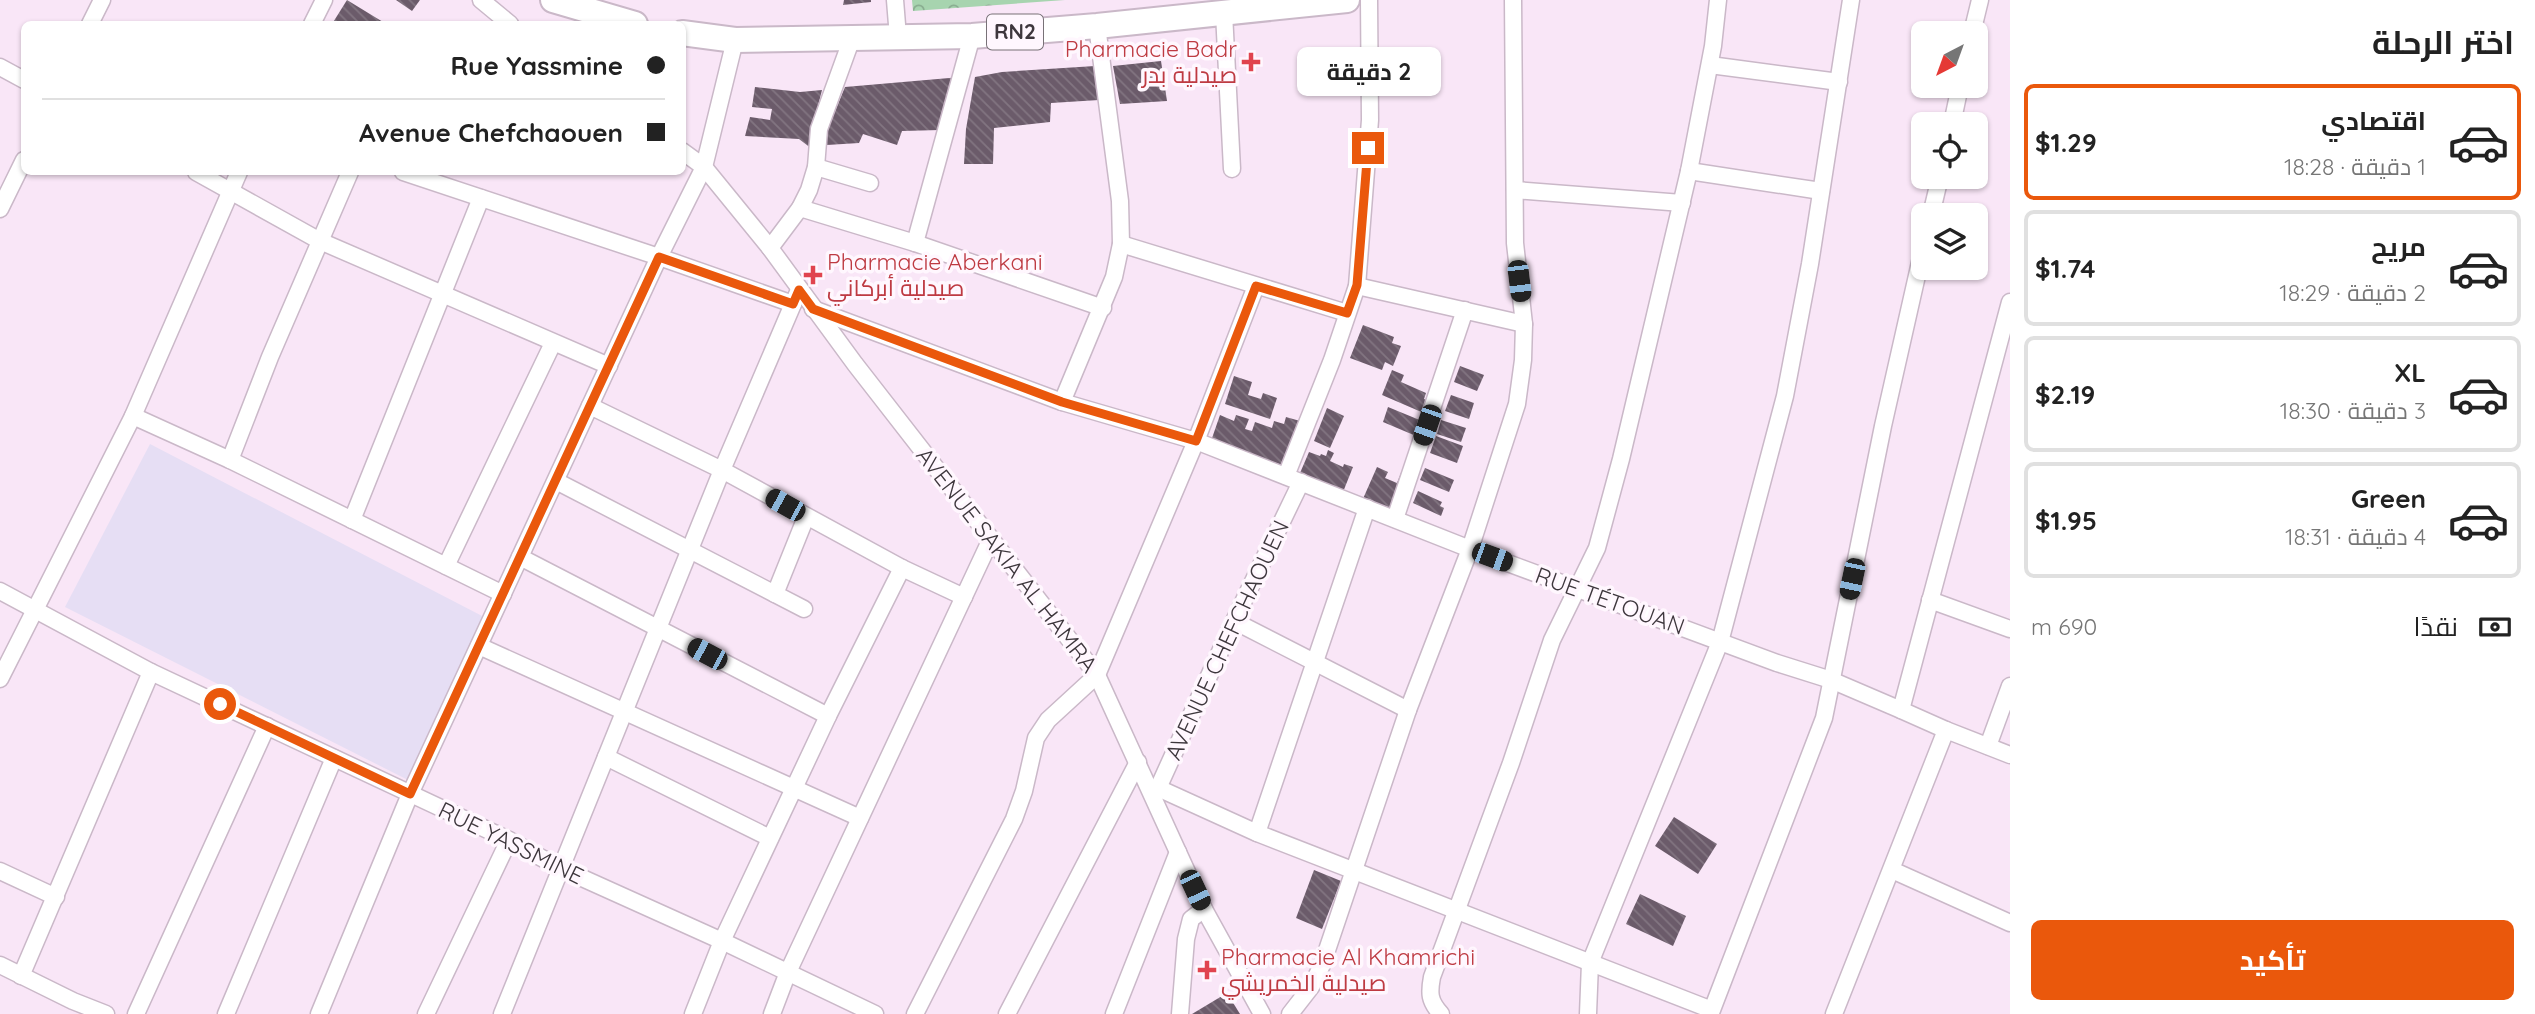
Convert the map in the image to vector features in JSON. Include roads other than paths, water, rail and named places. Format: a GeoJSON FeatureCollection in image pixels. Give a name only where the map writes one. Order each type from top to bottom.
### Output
{"type":"FeatureCollection","features":[{"type":"Feature","properties":{"kind":"main road"},"geometry":{"type":"LineString","coordinates":[[554,0],[625,21]]}},
{"type":"Feature","properties":{"kind":"main road","name":"RN2"},"geometry":{"type":"LineString","coordinates":[[686,34],[735,40],[972,36],[1347,0]]}},
{"type":"Feature","properties":{"kind":"street"},"geometry":{"type":"LineString","coordinates":[[92,21],[102,0]]}},
{"type":"Feature","properties":{"kind":"street"},"geometry":{"type":"LineString","coordinates":[[314,21],[324,0]]}},
{"type":"Feature","properties":{"kind":"street"},"geometry":{"type":"LineString","coordinates":[[481,0],[506,21]]}},
{"type":"Feature","properties":{"kind":"street"},"geometry":{"type":"LineString","coordinates":[[895,0],[898,37]]}},
{"type":"Feature","properties":{"kind":"street","name":"AVENUE CHEFCHAOUEN"},"geometry":{"type":"LineString","coordinates":[[1155,793],[1234,621],[1294,479],[1357,285],[1370,120],[1369,0]]}},
{"type":"Feature","properties":{"kind":"street"},"geometry":{"type":"LineString","coordinates":[[1290,1014],[1311,987],[1322,965],[1408,710],[1470,549],[1517,404],[1523,360],[1524,324],[1516,243],[1513,0]]}},
{"type":"Feature","properties":{"kind":"street"},"geometry":{"type":"LineString","coordinates":[[1441,1014],[1432,1004],[1429,994],[1432,977],[1511,763],[1552,640],[1597,548],[1682,203],[1710,65],[1718,0]]}},
{"type":"Feature","properties":{"kind":"street"},"geometry":{"type":"LineString","coordinates":[[1588,1014],[1590,963],[1720,642],[1785,396],[1851,0]]}},
{"type":"Feature","properties":{"kind":"street"},"geometry":{"type":"LineString","coordinates":[[1975,21],[1980,0]]}},
{"type":"Feature","properties":{"kind":"street"},"geometry":{"type":"LineString","coordinates":[[1224,13],[1232,169]]}},
{"type":"Feature","properties":{"kind":"street"},"geometry":{"type":"LineString","coordinates":[[813,309],[1062,402],[1103,309],[1121,244],[1120,201],[1097,26]]}},
{"type":"Feature","properties":{"kind":"street"},"geometry":{"type":"LineString","coordinates":[[915,243],[972,36]]}},
{"type":"Feature","properties":{"kind":"street"},"geometry":{"type":"LineString","coordinates":[[770,248],[800,208],[809,190],[816,167],[819,129],[852,38]]}},
{"type":"Feature","properties":{"kind":"street"},"geometry":{"type":"LineString","coordinates":[[319,1014],[410,794],[659,257],[704,167],[735,40]]}},
{"type":"Feature","properties":{"kind":"street"},"geometry":{"type":"LineString","coordinates":[[1710,65],[1839,82]]}},
{"type":"Feature","properties":{"kind":"street"},"geometry":{"type":"LineString","coordinates":[[0,67],[21,78]]}},
{"type":"Feature","properties":{"kind":"street","name":"AVENUE SAKIA AL HAMRA"},"geometry":{"type":"LineString","coordinates":[[686,154],[704,167],[770,248],[796,297],[813,309],[1097,676],[1155,793],[1204,909],[1262,1014]]}},
{"type":"Feature","properties":{"kind":"street"},"geometry":{"type":"LineString","coordinates":[[0,209],[21,166]]}},
{"type":"Feature","properties":{"kind":"street"},"geometry":{"type":"LineString","coordinates":[[816,167],[870,183]]}},
{"type":"Feature","properties":{"kind":"street"},"geometry":{"type":"LineString","coordinates":[[1689,171],[1821,191]]}},
{"type":"Feature","properties":{"kind":"street"},"geometry":{"type":"LineString","coordinates":[[202,175],[320,241],[609,366]]}},
{"type":"Feature","properties":{"kind":"street"},"geometry":{"type":"LineString","coordinates":[[0,679],[133,416],[237,175]]}},
{"type":"Feature","properties":{"kind":"street"},"geometry":{"type":"LineString","coordinates":[[230,460],[270,357],[349,175]]}},
{"type":"Feature","properties":{"kind":"street"},"geometry":{"type":"LineString","coordinates":[[412,175],[659,257],[796,297],[722,470],[502,1014]]}},
{"type":"Feature","properties":{"kind":"street"},"geometry":{"type":"LineString","coordinates":[[1515,190],[1682,203]]}},
{"type":"Feature","properties":{"kind":"street"},"geometry":{"type":"LineString","coordinates":[[352,520],[481,198]]}},
{"type":"Feature","properties":{"kind":"street"},"geometry":{"type":"LineString","coordinates":[[800,208],[915,243],[1103,309]]}},
{"type":"Feature","properties":{"kind":"street"},"geometry":{"type":"LineString","coordinates":[[1121,244],[1347,313]]}},
{"type":"Feature","properties":{"kind":"street"},"geometry":{"type":"LineString","coordinates":[[1155,793],[1714,1013],[1824,718],[1883,426],[1916,280]]}},
{"type":"Feature","properties":{"kind":"street"},"geometry":{"type":"LineString","coordinates":[[1357,285],[1524,324]]}},
{"type":"Feature","properties":{"kind":"street"},"geometry":{"type":"LineString","coordinates":[[915,1014],[1014,819],[1024,791],[1036,738],[1048,720],[1097,676],[1196,441],[1256,286]]}},
{"type":"Feature","properties":{"kind":"street"},"geometry":{"type":"LineString","coordinates":[[1901,710],[2010,302]]}},
{"type":"Feature","properties":{"kind":"street"},"geometry":{"type":"LineString","coordinates":[[1395,519],[1465,310]]}},
{"type":"Feature","properties":{"kind":"street"},"geometry":{"type":"LineString","coordinates":[[446,566],[553,342]]}},
{"type":"Feature","properties":{"kind":"street","name":"RUE TÉTOUAN"},"geometry":{"type":"LineString","coordinates":[[1062,402],[1196,441],[1470,549],[1720,642],[1831,680],[2010,755]]}},
{"type":"Feature","properties":{"kind":"street"},"geometry":{"type":"LineString","coordinates":[[590,406],[722,470],[902,568],[964,597]]}},
{"type":"Feature","properties":{"kind":"street"},"geometry":{"type":"LineString","coordinates":[[133,416],[230,460],[503,594]]}},
{"type":"Feature","properties":{"kind":"street"},"geometry":{"type":"LineString","coordinates":[[556,481],[804,609]]}},
{"type":"Feature","properties":{"kind":"street"},"geometry":{"type":"LineString","coordinates":[[1257,834],[1367,508]]}},
{"type":"Feature","properties":{"kind":"street"},"geometry":{"type":"LineString","coordinates":[[775,594],[806,517]]}},
{"type":"Feature","properties":{"kind":"street"},"geometry":{"type":"LineString","coordinates":[[772,1014],[788,972],[992,539]]}},
{"type":"Feature","properties":{"kind":"street"},"geometry":{"type":"LineString","coordinates":[[520,557],[828,716]]}},
{"type":"Feature","properties":{"kind":"street"},"geometry":{"type":"LineString","coordinates":[[692,1014],[722,941],[770,838],[902,568]]}},
{"type":"Feature","properties":{"kind":"street","name":"RUE YASSMINE"},"geometry":{"type":"LineString","coordinates":[[0,591],[151,672],[509,840],[560,868],[875,1014]]}},
{"type":"Feature","properties":{"kind":"street"},"geometry":{"type":"LineString","coordinates":[[1930,600],[2010,629]]}},
{"type":"Feature","properties":{"kind":"street"},"geometry":{"type":"LineString","coordinates":[[1234,621],[1408,710]]}},
{"type":"Feature","properties":{"kind":"street"},"geometry":{"type":"LineString","coordinates":[[479,646],[860,818]]}},
{"type":"Feature","properties":{"kind":"street"},"geometry":{"type":"LineString","coordinates":[[21,976],[151,672]]}},
{"type":"Feature","properties":{"kind":"street"},"geometry":{"type":"LineString","coordinates":[[1988,746],[2010,686]]}},
{"type":"Feature","properties":{"kind":"street"},"geometry":{"type":"LineString","coordinates":[[136,1014],[267,726]]}},
{"type":"Feature","properties":{"kind":"street"},"geometry":{"type":"LineString","coordinates":[[1840,1012],[1946,730]]}},
{"type":"Feature","properties":{"kind":"street"},"geometry":{"type":"LineString","coordinates":[[606,757],[770,838]]}},
{"type":"Feature","properties":{"kind":"street"},"geometry":{"type":"LineString","coordinates":[[226,1014],[334,758]]}},
{"type":"Feature","properties":{"kind":"street"},"geometry":{"type":"LineString","coordinates":[[1007,1014],[1139,762]]}},
{"type":"Feature","properties":{"kind":"street"},"geometry":{"type":"LineString","coordinates":[[426,1014],[509,840]]}},
{"type":"Feature","properties":{"kind":"street"},"geometry":{"type":"LineString","coordinates":[[1114,1014],[1178,852]]}},
{"type":"Feature","properties":{"kind":"street"},"geometry":{"type":"LineString","coordinates":[[1892,870],[2010,923]]}},
{"type":"Feature","properties":{"kind":"street"},"geometry":{"type":"LineString","coordinates":[[0,871],[56,897]]}},
{"type":"Feature","properties":{"kind":"street"},"geometry":{"type":"LineString","coordinates":[[1181,1014],[1186,939],[1191,919],[1204,909]]}},
{"type":"Feature","properties":{"kind":"street"},"geometry":{"type":"LineString","coordinates":[[0,965],[106,1014]]}},
{"type":"Feature","properties":{"kind":"place","name":"Pharmacie Badr صيدلية بدر"},"geometry":{"type":"Point","coordinates":[1251,62]}},
{"type":"Feature","properties":{"kind":"place","name":"Pharmacie Aberkani صيدلية أبركاني"},"geometry":{"type":"Point","coordinates":[813,275]}},
{"type":"Feature","properties":{"kind":"place","name":"Pharmacie Al Khamrichi صيدلية الخمريشي"},"geometry":{"type":"Point","coordinates":[1207,970]}}]}
